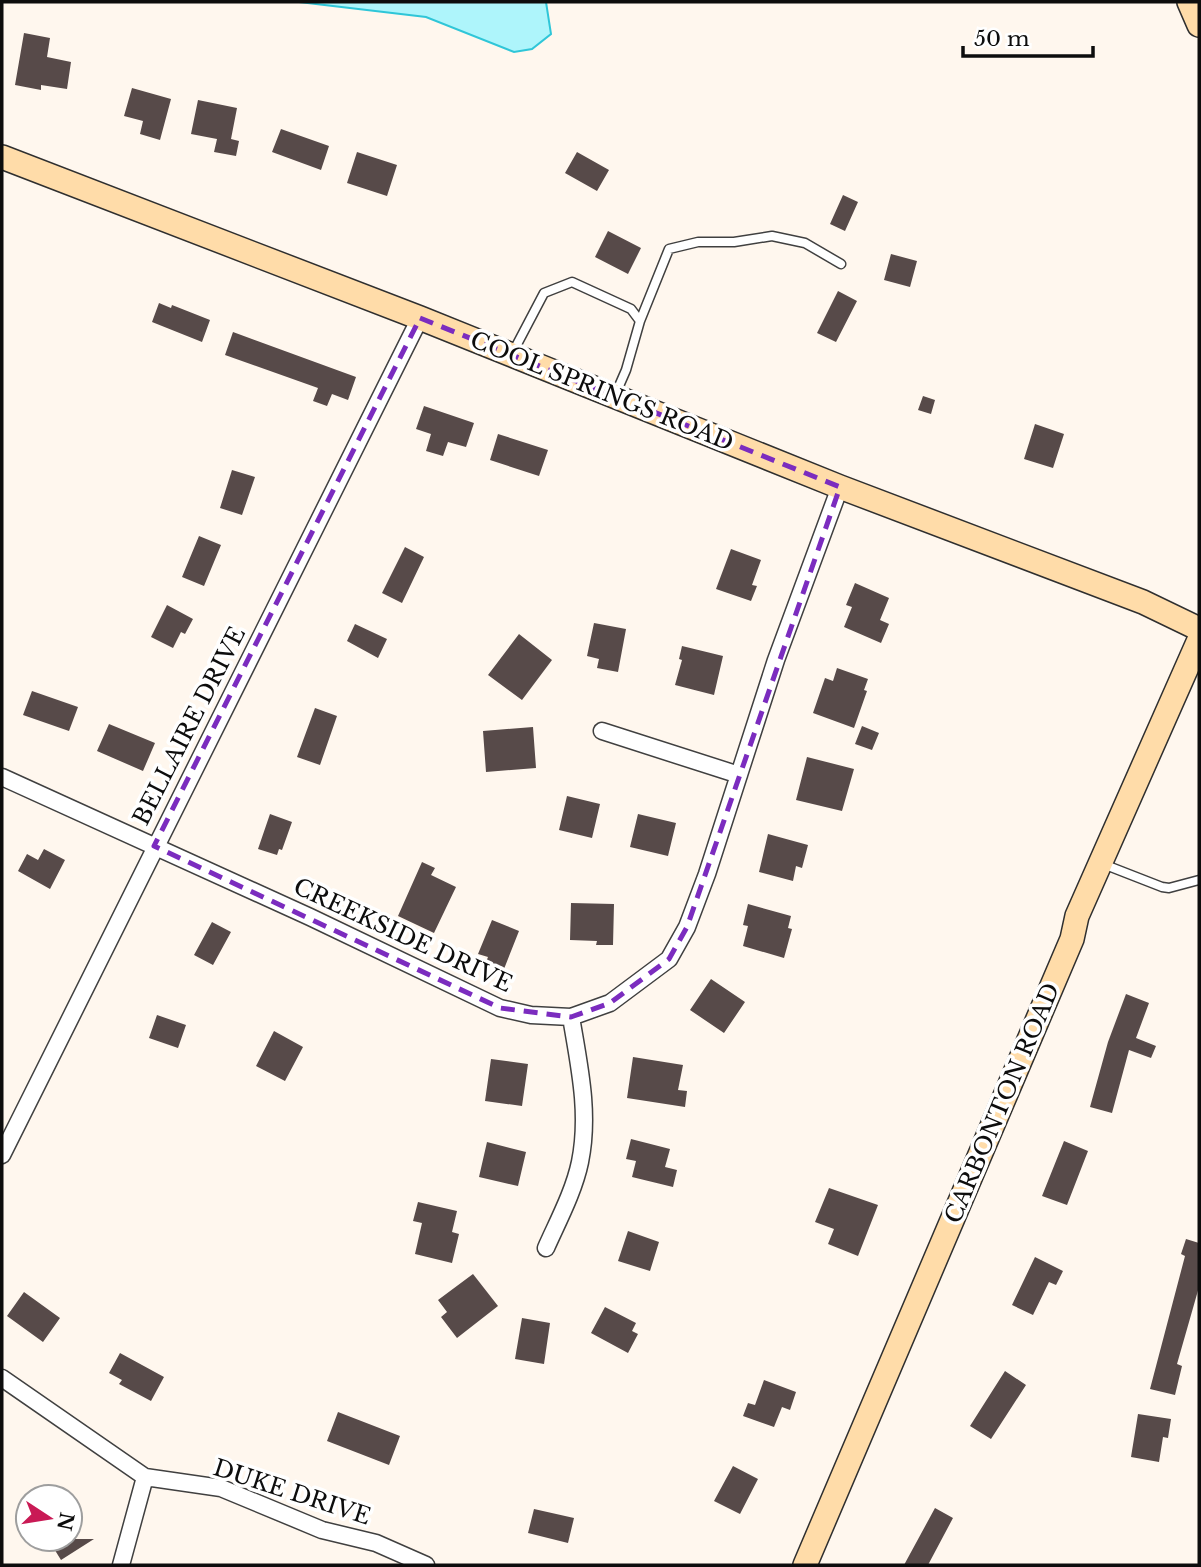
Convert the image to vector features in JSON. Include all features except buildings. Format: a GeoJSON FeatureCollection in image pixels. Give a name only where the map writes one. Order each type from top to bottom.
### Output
{"type":"FeatureCollection","features":[{"type":"Feature","properties":{"kind":"street"},"geometry":{"type":"LineString","coordinates":[[1189,2],[1199,25]]}},
{"type":"Feature","properties":{"kind":"street","name":"COOL SPRINGS ROAD"},"geometry":{"type":"LineString","coordinates":[[2,157],[420,318],[840,487],[1143,602],[1199,629]]}},
{"type":"Feature","properties":{"kind":"street","name":"BELLAIRE DRIVE"},"geometry":{"type":"LineString","coordinates":[[2,1155],[420,318]]}},
{"type":"Feature","properties":{"kind":"street","name":"CREEKSIDE DRIVE"},"geometry":{"type":"LineString","coordinates":[[2,778],[310,917],[500,1009],[531,1015],[571,1017],[610,1003],[669,959],[687,927],[776,660],[840,487]]}},
{"type":"Feature","properties":{"kind":"street","name":"CARBONTON ROAD"},"geometry":{"type":"LineString","coordinates":[[805,1565],[1072,939],[1077,916],[1199,640]]}},
{"type":"Feature","properties":{"kind":"street"},"geometry":{"type":"LineString","coordinates":[[602,730],[739,775]]}},
{"type":"Feature","properties":{"kind":"street"},"geometry":{"type":"LineString","coordinates":[[546,1248],[580,1164],[585,1129],[584,1099],[571,1017]]}},
{"type":"Feature","properties":{"kind":"street","name":"DUKE DRIVE"},"geometry":{"type":"LineString","coordinates":[[2,1378],[145,1477],[221,1488],[322,1530],[376,1543],[426,1565]]}},
{"type":"Feature","properties":{"kind":"street"},"geometry":{"type":"LineString","coordinates":[[121,1565],[145,1477]]}},
{"type":"Feature","properties":{"kind":"lane"},"geometry":{"type":"LineString","coordinates":[[614,396],[668,249],[698,242],[734,242],[772,236],[805,243],[841,264]]}},
{"type":"Feature","properties":{"kind":"lane"},"geometry":{"type":"LineString","coordinates":[[512,355],[544,293],[572,282],[631,309],[640,321]]}},
{"type":"Feature","properties":{"kind":"lane"},"geometry":{"type":"LineString","coordinates":[[1101,864],[1162,887],[1169,888],[1199,880]]}},
{"type":"Feature","properties":{"kind":"highlighted area"},"geometry":{"type":"Polygon","coordinates":[[[420,318],[840,487],[687,927],[669,959],[610,1003],[571,1017],[500,1008],[154,846],[420,318]]]}},
{"type":"Feature","properties":{"kind":"water"},"geometry":{"type":"Polygon","coordinates":[[[299,2],[546,2],[551,34],[532,49],[514,52],[426,17],[299,2]]]}}]}
